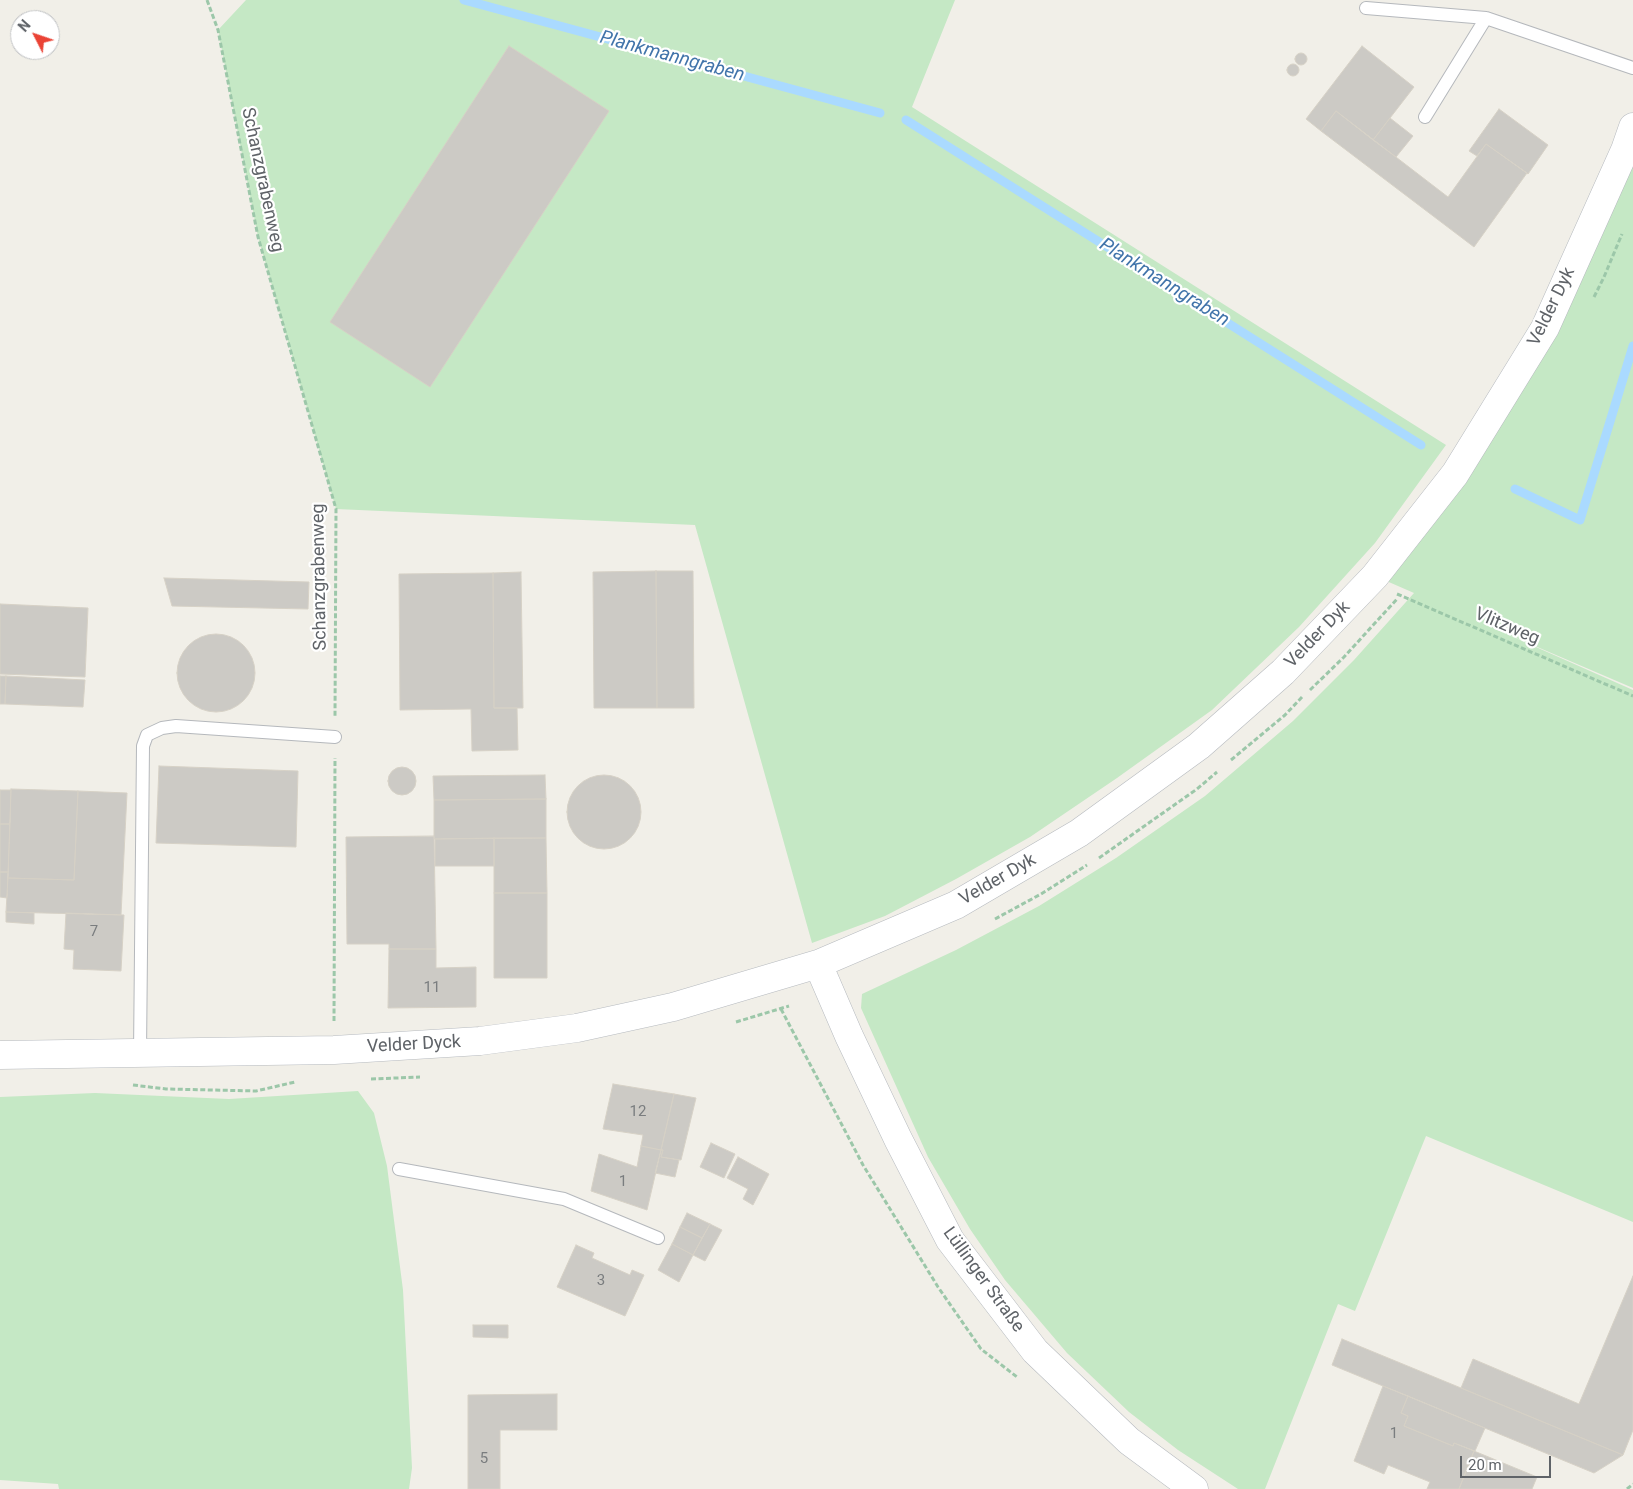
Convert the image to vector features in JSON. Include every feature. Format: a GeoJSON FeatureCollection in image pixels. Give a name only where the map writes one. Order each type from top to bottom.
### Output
{"type":"FeatureCollection","features":[{"type":"Feature","properties":{"kind":"main road","name":"Velder Dyk"},"geometry":{"type":"LineString","coordinates":[[818,964],[956,905],[1079,834],[1200,746],[1283,672],[1376,576],[1455,474],[1545,328],[1625,150],[1633,127]]}},
{"type":"Feature","properties":{"kind":"main road","name":"Velder Dyck"},"geometry":{"type":"LineString","coordinates":[[0,1055],[334,1050],[480,1041],[578,1028],[673,1007],[818,964]]}},
{"type":"Feature","properties":{"kind":"main road","name":"Lüllinger Straße"},"geometry":{"type":"LineString","coordinates":[[818,964],[849,1036],[898,1139],[950,1240],[1035,1351],[1129,1441],[1194,1489]]}},
{"type":"Feature","properties":{"kind":"lane"},"geometry":{"type":"LineString","coordinates":[[1366,8],[1486,18],[1633,68]]}},
{"type":"Feature","properties":{"kind":"lane"},"geometry":{"type":"LineString","coordinates":[[1424,117],[1486,18]]}},
{"type":"Feature","properties":{"kind":"lane"},"geometry":{"type":"LineString","coordinates":[[140,1052],[143,746],[147,735],[162,728],[176,726],[335,737]]}},
{"type":"Feature","properties":{"kind":"lane"},"geometry":{"type":"LineString","coordinates":[[399,1170],[564,1199],[658,1238]]}},
{"type":"Feature","properties":{"kind":"path","name":"Schanzgrabenweg"},"geometry":{"type":"LineString","coordinates":[[207,0],[218,30],[258,237],[336,509],[334,1050]]}},
{"type":"Feature","properties":{"kind":"path","name":"Vlitzweg"},"geometry":{"type":"LineString","coordinates":[[1376,576],[1400,596],[1633,696]]}},
{"type":"Feature","properties":{"kind":"path"},"geometry":{"type":"LineString","coordinates":[[371,1080],[380,1079]]}},
{"type":"Feature","properties":{"kind":"path"},"geometry":{"type":"LineString","coordinates":[[131,1084],[166,1089],[256,1091],[298,1081]]}},
{"type":"Feature","properties":{"kind":"path"},"geometry":{"type":"LineString","coordinates":[[1627,1489],[1633,1484]]}},
{"type":"Feature","properties":{"kind":"green space"},"geometry":{"type":"Polygon","coordinates":[[[246,0],[955,0],[912,107],[1446,445],[1375,543],[1299,627],[1212,710],[1030,837],[885,916],[812,943],[695,525],[336,509],[258,237],[218,30],[246,0]]]}},
{"type":"Feature","properties":{"kind":"green space"},"geometry":{"type":"Polygon","coordinates":[[[1633,150],[1633,688],[1493,628],[1633,690],[1633,1222],[1426,1136],[1355,1311],[1338,1304],[1265,1489],[1238,1489],[1178,1450],[1129,1412],[1067,1353],[1005,1280],[970,1229],[928,1157],[861,1008],[862,994],[956,950],[1039,906],[1116,858],[1205,796],[1293,721],[1354,660],[1414,593],[1375,576],[1455,474],[1633,150]]]}},
{"type":"Feature","properties":{"kind":"green space"},"geometry":{"type":"Polygon","coordinates":[[[358,1091],[374,1113],[387,1166],[403,1290],[412,1468],[409,1489],[59,1489],[58,1484],[0,1480],[0,1097],[95,1093],[229,1099],[358,1091]]]}},
{"type":"Feature","properties":{"kind":"building"},"geometry":{"type":"Polygon","coordinates":[[[509,46],[609,111],[430,387],[330,322],[509,46]]]}},
{"type":"Feature","properties":{"kind":"building"},"geometry":{"type":"Polygon","coordinates":[[[1362,46],[1414,87],[1373,140],[1336,111],[1321,131],[1306,119],[1362,46]]]}},
{"type":"Feature","properties":{"kind":"building"},"geometry":{"type":"Polygon","coordinates":[[[1299,53],[1303,53],[1307,59],[1303,65],[1299,65],[1295,61],[1295,57],[1299,53]]]}},
{"type":"Feature","properties":{"kind":"building"},"geometry":{"type":"Polygon","coordinates":[[[1291,64],[1295,64],[1299,70],[1295,76],[1291,76],[1287,72],[1287,68],[1291,64]]]}},
{"type":"Feature","properties":{"kind":"building"},"geometry":{"type":"Polygon","coordinates":[[[1499,109],[1548,145],[1528,174],[1486,144],[1477,156],[1469,151],[1499,109]]]}},
{"type":"Feature","properties":{"kind":"building"},"geometry":{"type":"Polygon","coordinates":[[[1336,111],[1448,197],[1486,144],[1527,173],[1474,247],[1321,131],[1336,111]]]}},
{"type":"Feature","properties":{"kind":"building"},"geometry":{"type":"Polygon","coordinates":[[[1390,118],[1413,136],[1396,157],[1373,140],[1390,118]]]}},
{"type":"Feature","properties":{"kind":"building"},"geometry":{"type":"Polygon","coordinates":[[[656,571],[657,708],[594,708],[593,572],[656,571]]]}},
{"type":"Feature","properties":{"kind":"building"},"geometry":{"type":"Polygon","coordinates":[[[656,571],[693,571],[694,708],[657,708],[656,571]]]}},
{"type":"Feature","properties":{"kind":"building"},"geometry":{"type":"Polygon","coordinates":[[[521,572],[523,708],[494,708],[493,573],[521,572]]]}},
{"type":"Feature","properties":{"kind":"building"},"geometry":{"type":"Polygon","coordinates":[[[493,573],[494,708],[517,708],[518,750],[472,751],[471,709],[400,710],[399,574],[493,573]]]}},
{"type":"Feature","properties":{"kind":"building"},"geometry":{"type":"Polygon","coordinates":[[[164,578],[309,582],[308,609],[172,606],[164,578]]]}},
{"type":"Feature","properties":{"kind":"building"},"geometry":{"type":"Polygon","coordinates":[[[0,604],[88,608],[85,677],[0,674],[0,604]]]}},
{"type":"Feature","properties":{"kind":"building"},"geometry":{"type":"Polygon","coordinates":[[[216,634],[231,637],[244,645],[252,658],[255,673],[252,688],[244,701],[231,709],[216,712],[201,709],[188,701],[180,688],[177,673],[180,658],[188,645],[201,637],[216,634]]]}},
{"type":"Feature","properties":{"kind":"building"},"geometry":{"type":"Polygon","coordinates":[[[0,676],[6,676],[5,704],[0,704],[0,676]]]}},
{"type":"Feature","properties":{"kind":"building"},"geometry":{"type":"Polygon","coordinates":[[[6,676],[85,680],[83,707],[5,704],[6,676]]]}},
{"type":"Feature","properties":{"kind":"building"},"geometry":{"type":"Polygon","coordinates":[[[159,766],[298,771],[296,847],[156,843],[159,766]]]}},
{"type":"Feature","properties":{"kind":"building"},"geometry":{"type":"Polygon","coordinates":[[[402,767],[412,771],[416,781],[412,791],[402,795],[392,791],[388,781],[392,771],[402,767]]]}},
{"type":"Feature","properties":{"kind":"building"},"geometry":{"type":"Polygon","coordinates":[[[545,775],[546,799],[434,800],[433,776],[545,775]]]}},
{"type":"Feature","properties":{"kind":"building"},"geometry":{"type":"Polygon","coordinates":[[[604,775],[625,781],[635,791],[641,812],[635,833],[625,843],[604,849],[583,843],[573,833],[567,812],[573,791],[583,781],[604,775]]]}},
{"type":"Feature","properties":{"kind":"building"},"geometry":{"type":"Polygon","coordinates":[[[11,789],[78,791],[74,880],[8,878],[11,789]]]}},
{"type":"Feature","properties":{"kind":"building"},"geometry":{"type":"Polygon","coordinates":[[[0,790],[11,790],[10,824],[0,824],[0,790]]]}},
{"type":"Feature","properties":{"kind":"building"},"geometry":{"type":"Polygon","coordinates":[[[78,791],[127,793],[121,915],[6,912],[8,878],[74,880],[78,791]]]}},
{"type":"Feature","properties":{"kind":"building"},"geometry":{"type":"Polygon","coordinates":[[[546,799],[546,838],[434,839],[434,800],[546,799]]]}},
{"type":"Feature","properties":{"kind":"building"},"geometry":{"type":"Polygon","coordinates":[[[0,824],[10,824],[8,872],[0,872],[0,824]]]}},
{"type":"Feature","properties":{"kind":"building"},"geometry":{"type":"Polygon","coordinates":[[[434,836],[436,949],[389,949],[389,944],[347,944],[346,837],[434,836]]]}},
{"type":"Feature","properties":{"kind":"building"},"geometry":{"type":"Polygon","coordinates":[[[494,838],[494,866],[435,866],[435,839],[494,838]]]}},
{"type":"Feature","properties":{"kind":"building"},"geometry":{"type":"Polygon","coordinates":[[[494,838],[546,838],[547,893],[494,893],[494,838]]]}},
{"type":"Feature","properties":{"kind":"building"},"geometry":{"type":"Polygon","coordinates":[[[0,872],[8,872],[7,898],[0,897],[0,872]]]}},
{"type":"Feature","properties":{"kind":"building"},"geometry":{"type":"Polygon","coordinates":[[[494,893],[547,893],[547,978],[494,978],[494,893]]]}},
{"type":"Feature","properties":{"kind":"building"},"geometry":{"type":"Polygon","coordinates":[[[6,912],[34,913],[34,924],[6,922],[6,912]]]}},
{"type":"Feature","properties":{"kind":"building"},"geometry":{"type":"Polygon","coordinates":[[[66,913],[124,915],[121,971],[73,969],[74,950],[64,949],[66,913]]]}},
{"type":"Feature","properties":{"kind":"building"},"geometry":{"type":"Polygon","coordinates":[[[389,949],[436,949],[436,968],[476,967],[476,1007],[388,1008],[389,949]]]}},
{"type":"Feature","properties":{"kind":"building"},"geometry":{"type":"Polygon","coordinates":[[[613,1084],[674,1094],[661,1150],[641,1146],[643,1135],[603,1129],[613,1084]]]}},
{"type":"Feature","properties":{"kind":"building"},"geometry":{"type":"Polygon","coordinates":[[[674,1094],[696,1098],[681,1160],[661,1157],[674,1094]]]}},
{"type":"Feature","properties":{"kind":"building"},"geometry":{"type":"Polygon","coordinates":[[[711,1143],[735,1154],[724,1178],[700,1167],[711,1143]]]}},
{"type":"Feature","properties":{"kind":"building"},"geometry":{"type":"Polygon","coordinates":[[[641,1146],[661,1150],[647,1210],[591,1191],[599,1154],[637,1167],[641,1146]]]}},
{"type":"Feature","properties":{"kind":"building"},"geometry":{"type":"Polygon","coordinates":[[[661,1150],[663,1150],[661,1157],[679,1160],[675,1177],[655,1173],[661,1150]]]}},
{"type":"Feature","properties":{"kind":"building"},"geometry":{"type":"Polygon","coordinates":[[[738,1157],[769,1174],[753,1205],[743,1199],[748,1189],[727,1178],[738,1157]]]}},
{"type":"Feature","properties":{"kind":"building"},"geometry":{"type":"Polygon","coordinates":[[[687,1213],[710,1224],[702,1238],[680,1227],[687,1213]]]}},
{"type":"Feature","properties":{"kind":"building"},"geometry":{"type":"Polygon","coordinates":[[[710,1224],[722,1230],[705,1261],[693,1255],[710,1224]]]}},
{"type":"Feature","properties":{"kind":"building"},"geometry":{"type":"Polygon","coordinates":[[[680,1227],[702,1238],[693,1255],[672,1244],[680,1227]]]}},
{"type":"Feature","properties":{"kind":"building"},"geometry":{"type":"Polygon","coordinates":[[[672,1244],[693,1255],[679,1282],[658,1270],[672,1244]]]}},
{"type":"Feature","properties":{"kind":"building"},"geometry":{"type":"Polygon","coordinates":[[[576,1245],[594,1253],[592,1258],[630,1275],[632,1270],[644,1275],[625,1316],[557,1287],[576,1245]]]}},
{"type":"Feature","properties":{"kind":"building"},"geometry":{"type":"Polygon","coordinates":[[[1633,1276],[1633,1430],[1623,1455],[1461,1388],[1473,1359],[1579,1404],[1633,1276]]]}},
{"type":"Feature","properties":{"kind":"building"},"geometry":{"type":"Polygon","coordinates":[[[473,1325],[508,1325],[508,1338],[473,1337],[473,1325]]]}},
{"type":"Feature","properties":{"kind":"building"},"geometry":{"type":"Polygon","coordinates":[[[1342,1339],[1623,1455],[1594,1473],[1332,1365],[1342,1339]]]}},
{"type":"Feature","properties":{"kind":"building"},"geometry":{"type":"Polygon","coordinates":[[[1383,1386],[1408,1396],[1401,1413],[1408,1416],[1404,1426],[1453,1446],[1454,1443],[1474,1451],[1459,1489],[1427,1489],[1430,1482],[1388,1465],[1384,1474],[1354,1461],[1383,1386]]]}},
{"type":"Feature","properties":{"kind":"building"},"geometry":{"type":"Polygon","coordinates":[[[557,1394],[557,1430],[500,1430],[500,1489],[468,1489],[468,1395],[557,1394]]]}},
{"type":"Feature","properties":{"kind":"building"},"geometry":{"type":"Polygon","coordinates":[[[1408,1396],[1485,1428],[1475,1451],[1454,1443],[1453,1446],[1404,1426],[1408,1416],[1401,1413],[1408,1396]]]}},
{"type":"Feature","properties":{"kind":"building"},"geometry":{"type":"Polygon","coordinates":[[[1474,1451],[1537,1477],[1532,1489],[1459,1489],[1474,1451]]]}},
{"type":"Feature","properties":{"kind":"waterway","name":"Plankmanngraben"},"geometry":{"type":"LineString","coordinates":[[464,0],[880,113]]}},
{"type":"Feature","properties":{"kind":"waterway","name":"Plankmanngraben"},"geometry":{"type":"LineString","coordinates":[[906,120],[1421,445]]}},
{"type":"Feature","properties":{"kind":"waterway"},"geometry":{"type":"LineString","coordinates":[[1515,489],[1580,520],[1633,346]]}}]}
